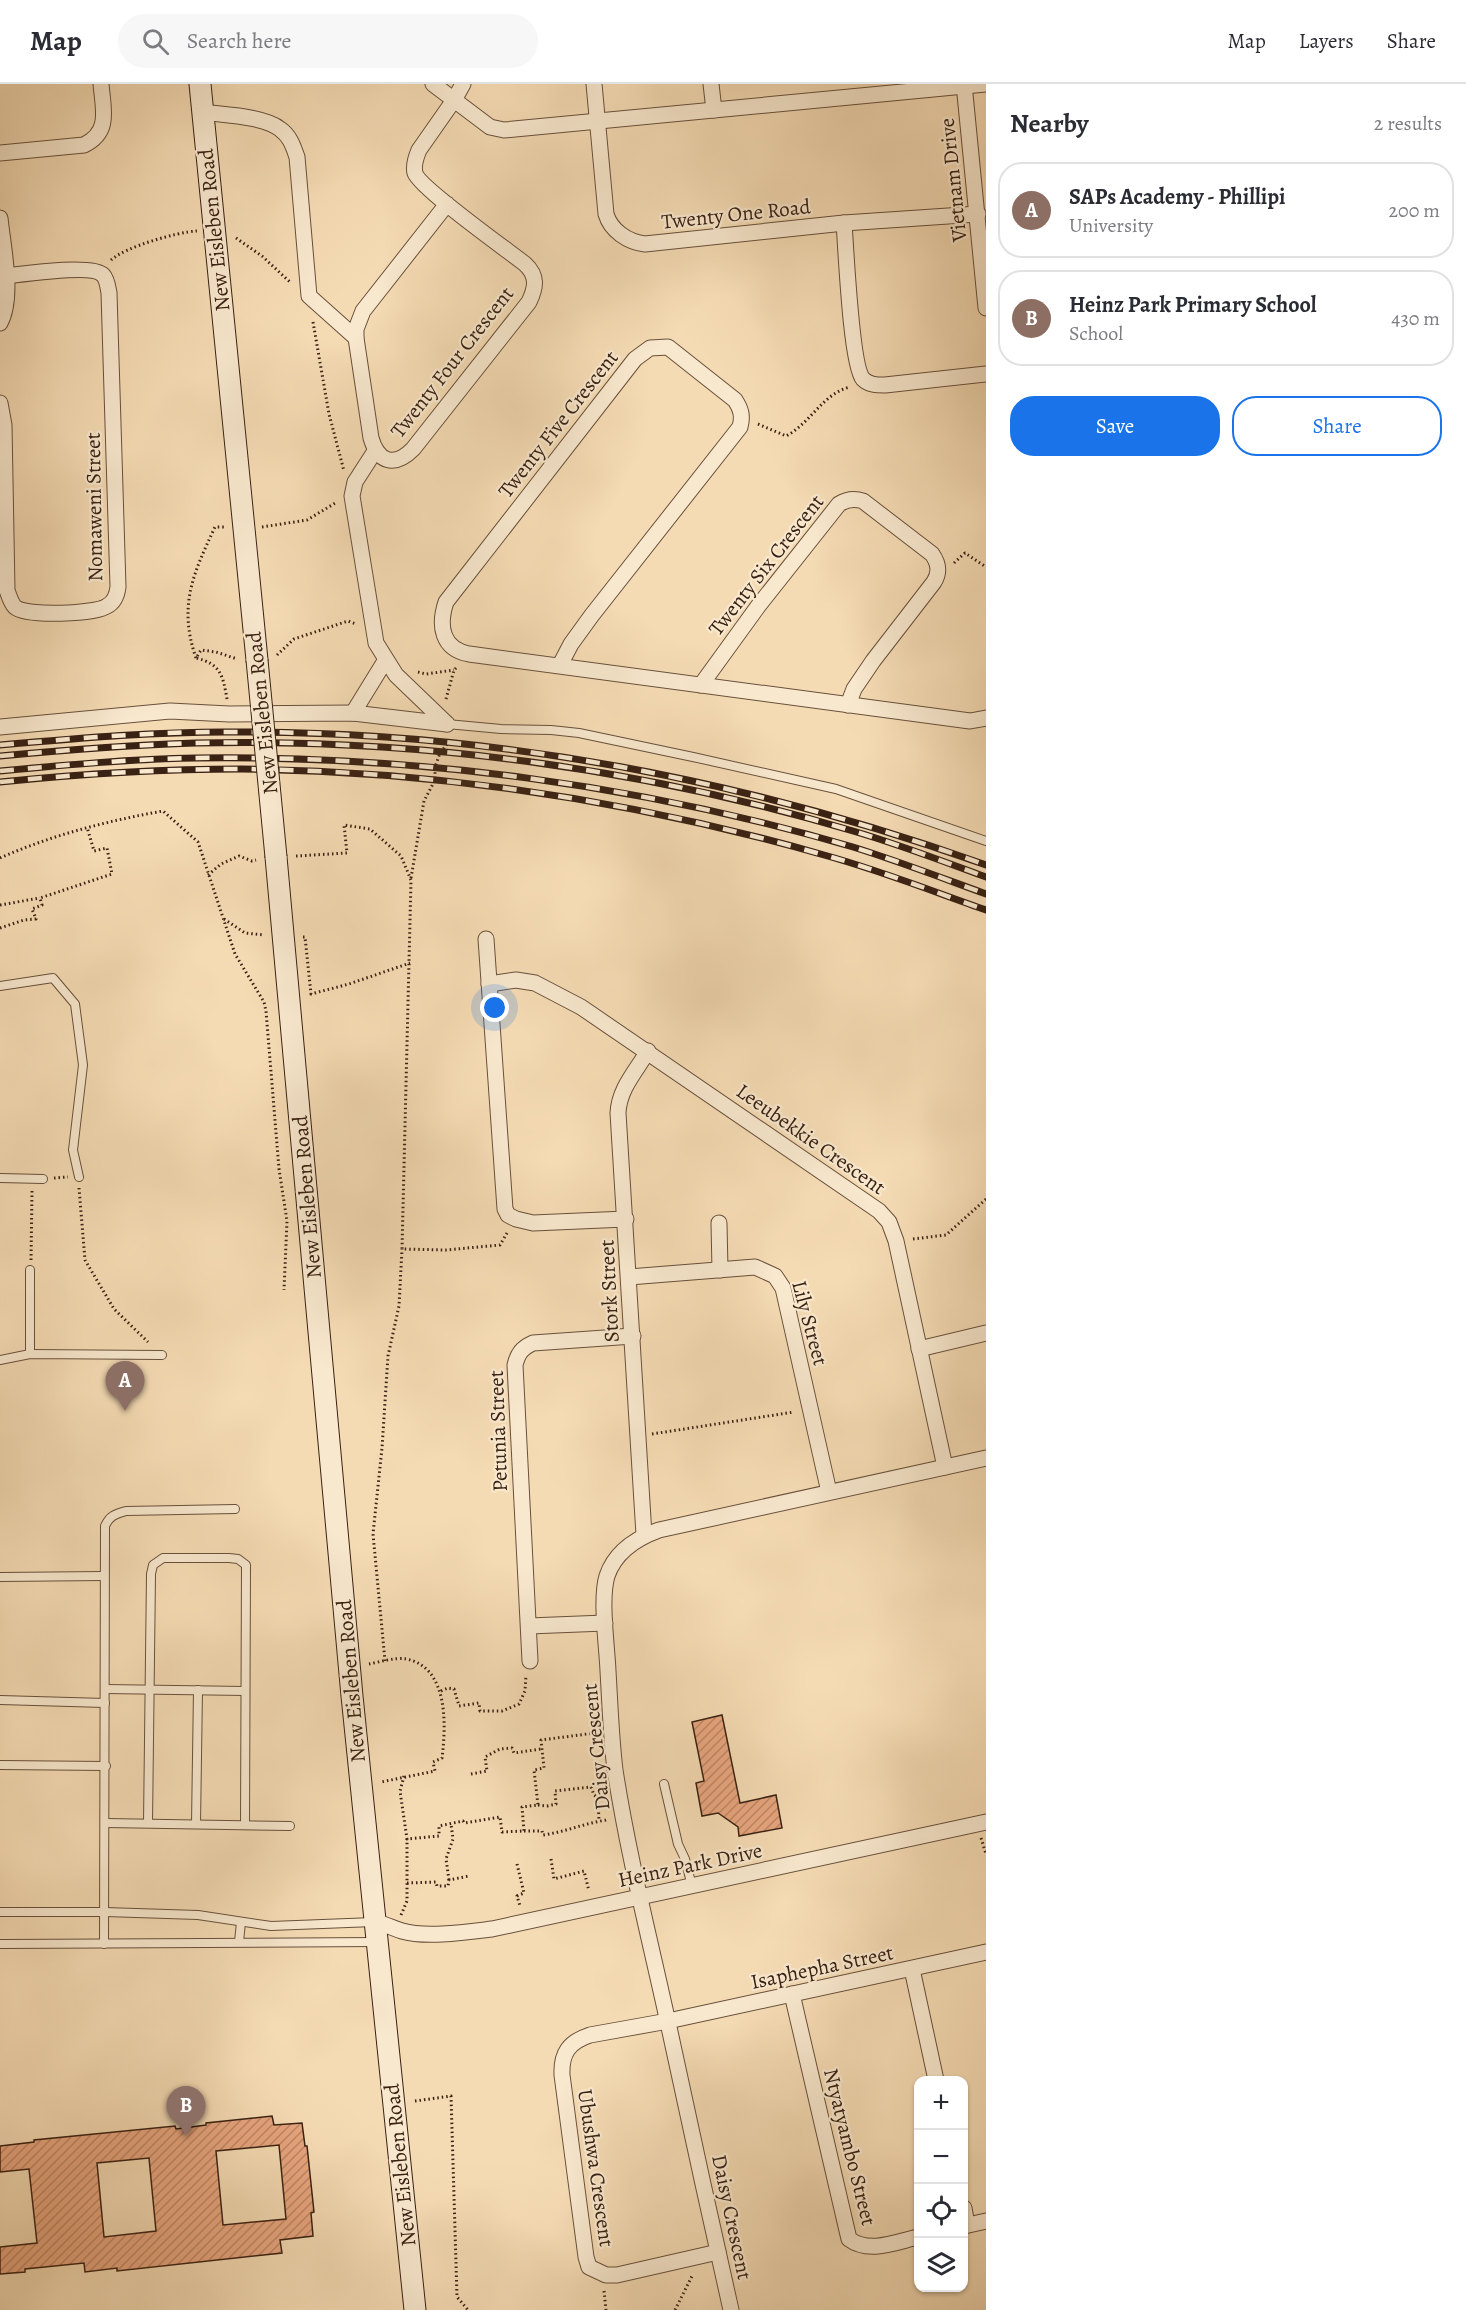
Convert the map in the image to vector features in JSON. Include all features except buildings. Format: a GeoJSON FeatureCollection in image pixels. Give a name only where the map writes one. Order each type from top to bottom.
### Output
{"type":"FeatureCollection","features":[{"type":"Feature","properties":{"kind":"main road","name":"New Eisleben Road"},"geometry":{"type":"LineString","coordinates":[[200,84],[284,938],[361,1784],[386,1930],[415,2310]]}},
{"type":"Feature","properties":{"kind":"street"},"geometry":{"type":"LineString","coordinates":[[0,153],[84,145],[94,140],[100,135],[103,125],[100,84]]}},
{"type":"Feature","properties":{"kind":"street"},"geometry":{"type":"LineString","coordinates":[[433,84],[490,127],[504,130],[714,110],[831,91],[986,84]]}},
{"type":"Feature","properties":{"kind":"street"},"geometry":{"type":"LineString","coordinates":[[454,100],[463,84]]}},
{"type":"Feature","properties":{"kind":"street","name":"Twenty One Road"},"geometry":{"type":"LineString","coordinates":[[594,84],[608,222],[612,228],[634,243],[645,244],[844,224],[978,214]]}},
{"type":"Feature","properties":{"kind":"street"},"geometry":{"type":"LineString","coordinates":[[711,84],[714,110]]}},
{"type":"Feature","properties":{"kind":"street","name":"Vietnam Drive"},"geometry":{"type":"LineString","coordinates":[[964,85],[986,308]]}},
{"type":"Feature","properties":{"kind":"street","name":"Twenty Four Crescent"},"geometry":{"type":"LineString","coordinates":[[447,204],[363,311],[356,329],[375,451],[390,460],[398,460],[413,449],[529,302],[536,285],[530,269],[525,264],[420,182],[415,174],[414,167],[419,150],[454,100]]}},
{"type":"Feature","properties":{"kind":"street"},"geometry":{"type":"LineString","coordinates":[[202,112],[264,122],[280,128],[291,141],[297,157],[309,296],[356,338]]}},
{"type":"Feature","properties":{"kind":"street"},"geometry":{"type":"LineString","coordinates":[[0,218],[6,276],[6,303],[0,323]]}},
{"type":"Feature","properties":{"kind":"street"},"geometry":{"type":"LineString","coordinates":[[844,224],[854,353],[863,378],[871,384],[885,385],[986,374]]}},
{"type":"Feature","properties":{"kind":"street"},"geometry":{"type":"LineString","coordinates":[[6,276],[90,269],[103,275]]}},
{"type":"Feature","properties":{"kind":"street","name":"Nomaweni Street"},"geometry":{"type":"LineString","coordinates":[[0,403],[4,425],[7,590],[10,599],[15,607],[29,613],[94,611],[105,608],[116,596],[118,587],[109,293],[103,275]]}},
{"type":"Feature","properties":{"kind":"street","name":"Twenty Five Crescent"},"geometry":{"type":"LineString","coordinates":[[742,417],[740,407],[735,400],[675,351],[661,346],[644,351],[446,602],[442,612],[445,636],[451,646],[458,652],[469,654],[970,721],[986,718]]}},
{"type":"Feature","properties":{"kind":"street"},"geometry":{"type":"LineString","coordinates":[[560,665],[591,615],[735,435],[742,417]]}},
{"type":"Feature","properties":{"kind":"street"},"geometry":{"type":"LineString","coordinates":[[375,451],[355,482],[352,496],[372,628],[385,661],[409,688],[447,724]]}},
{"type":"Feature","properties":{"kind":"street","name":"Twenty Six Crescent"},"geometry":{"type":"LineString","coordinates":[[701,685],[759,605],[839,504],[844,501],[856,499],[863,501],[932,554],[938,565]]}},
{"type":"Feature","properties":{"kind":"street"},"geometry":{"type":"LineString","coordinates":[[848,705],[863,674],[938,577],[938,565]]}},
{"type":"Feature","properties":{"kind":"street"},"geometry":{"type":"LineString","coordinates":[[353,713],[385,661]]}},
{"type":"Feature","properties":{"kind":"street"},"geometry":{"type":"LineString","coordinates":[[0,727],[170,711],[229,714],[353,713],[447,724]]}},
{"type":"Feature","properties":{"kind":"street"},"geometry":{"type":"LineString","coordinates":[[486,939],[503,1202],[508,1215],[533,1223],[626,1219]]}},
{"type":"Feature","properties":{"kind":"street","name":"Leeubekkie Crescent"},"geometry":{"type":"LineString","coordinates":[[489,984],[516,980],[535,983],[588,1011],[879,1211],[889,1222],[896,1241],[945,1467]]}},
{"type":"Feature","properties":{"kind":"street","name":"Stork Street"},"geometry":{"type":"LineString","coordinates":[[644,1536],[619,1103],[624,1089],[648,1051]]}},
{"type":"Feature","properties":{"kind":"street"},"geometry":{"type":"LineString","coordinates":[[719,1223],[720,1270]]}},
{"type":"Feature","properties":{"kind":"street","name":"Lily Street"},"geometry":{"type":"LineString","coordinates":[[629,1277],[755,1268],[767,1270],[776,1276],[780,1282],[829,1492]]}},
{"type":"Feature","properties":{"kind":"street"},"geometry":{"type":"LineString","coordinates":[[919,1349],[986,1334]]}},
{"type":"Feature","properties":{"kind":"street","name":"Petunia Street"},"geometry":{"type":"LineString","coordinates":[[530,1661],[515,1365],[517,1355],[523,1348],[533,1343],[633,1336]]}},
{"type":"Feature","properties":{"kind":"street","name":"Daisy Crescent"},"geometry":{"type":"LineString","coordinates":[[731,2310],[640,1898],[615,1768],[605,1623],[605,1587],[611,1568],[631,1544],[659,1530],[986,1458]]}},
{"type":"Feature","properties":{"kind":"street"},"geometry":{"type":"LineString","coordinates":[[529,1626],[605,1623]]}},
{"type":"Feature","properties":{"kind":"street","name":"Heinz Park Drive"},"geometry":{"type":"LineString","coordinates":[[386,1930],[466,1933],[640,1898],[986,1822]]}},
{"type":"Feature","properties":{"kind":"street","name":"Isaphepha Street"},"geometry":{"type":"LineString","coordinates":[[668,2021],[986,1952]]}},
{"type":"Feature","properties":{"kind":"street"},"geometry":{"type":"LineString","coordinates":[[912,1969],[935,2076]]}},
{"type":"Feature","properties":{"kind":"street","name":"Ntyatyambo Street"},"geometry":{"type":"LineString","coordinates":[[792,1995],[849,2239],[864,2247],[914,2238]]}},
{"type":"Feature","properties":{"kind":"street","name":"Ubushwa Crescent"},"geometry":{"type":"LineString","coordinates":[[668,2021],[590,2035],[578,2039],[569,2046],[564,2055],[562,2074],[586,2257],[590,2267],[597,2272],[617,2275],[718,2252]]}},
{"type":"Feature","properties":{"kind":"street"},"geometry":{"type":"LineString","coordinates":[[968,2225],[986,2221]]}},
{"type":"Feature","properties":{"kind":"lane"},"geometry":{"type":"LineString","coordinates":[[447,724],[579,733],[715,762],[836,789],[986,841]]}},
{"type":"Feature","properties":{"kind":"lane"},"geometry":{"type":"LineString","coordinates":[[0,986],[53,978],[75,1004],[83,1065],[73,1150],[79,1177]]}},
{"type":"Feature","properties":{"kind":"lane"},"geometry":{"type":"LineString","coordinates":[[0,1178],[43,1179]]}},
{"type":"Feature","properties":{"kind":"lane"},"geometry":{"type":"LineString","coordinates":[[30,1270],[30,1354]]}},
{"type":"Feature","properties":{"kind":"lane"},"geometry":{"type":"LineString","coordinates":[[0,1360],[30,1354],[162,1355]]}},
{"type":"Feature","properties":{"kind":"lane"},"geometry":{"type":"LineString","coordinates":[[104,1944],[105,1526],[108,1519],[115,1514],[126,1511],[235,1509]]}},
{"type":"Feature","properties":{"kind":"lane"},"geometry":{"type":"LineString","coordinates":[[148,1823],[153,1565],[164,1558],[218,1558],[238,1559],[246,1565],[245,1825]]}},
{"type":"Feature","properties":{"kind":"lane"},"geometry":{"type":"LineString","coordinates":[[0,1577],[104,1576]]}},
{"type":"Feature","properties":{"kind":"lane"},"geometry":{"type":"LineString","coordinates":[[105,1689],[245,1691]]}},
{"type":"Feature","properties":{"kind":"lane"},"geometry":{"type":"LineString","coordinates":[[196,1824],[198,1690]]}},
{"type":"Feature","properties":{"kind":"lane"},"geometry":{"type":"LineString","coordinates":[[0,1700],[105,1703]]}},
{"type":"Feature","properties":{"kind":"lane"},"geometry":{"type":"LineString","coordinates":[[0,1765],[106,1766]]}},
{"type":"Feature","properties":{"kind":"lane"},"geometry":{"type":"LineString","coordinates":[[664,1784],[678,1844],[685,1859],[692,1886]]}},
{"type":"Feature","properties":{"kind":"lane"},"geometry":{"type":"LineString","coordinates":[[106,1823],[290,1826]]}},
{"type":"Feature","properties":{"kind":"lane"},"geometry":{"type":"LineString","coordinates":[[0,1912],[198,1915],[271,1926],[386,1930]]}},
{"type":"Feature","properties":{"kind":"lane"},"geometry":{"type":"LineString","coordinates":[[239,1942],[241,1922]]}},
{"type":"Feature","properties":{"kind":"lane"},"geometry":{"type":"LineString","coordinates":[[0,1944],[239,1942],[386,1930]]}},
{"type":"Feature","properties":{"kind":"path"},"geometry":{"type":"LineString","coordinates":[[103,275],[112,259],[123,252],[184,232],[214,231],[240,240],[309,296],[335,440],[352,496],[307,520],[278,526],[244,529],[215,527],[188,591],[189,636],[196,658]]}},
{"type":"Feature","properties":{"kind":"path"},"geometry":{"type":"LineString","coordinates":[[742,417],[786,436],[803,425],[837,390],[853,386],[863,378]]}},
{"type":"Feature","properties":{"kind":"path"},"geometry":{"type":"LineString","coordinates":[[938,565],[951,566],[965,553],[986,567]]}},
{"type":"Feature","properties":{"kind":"path"},"geometry":{"type":"LineString","coordinates":[[196,658],[201,650],[216,652],[235,659],[257,660],[278,655],[294,639],[348,621],[372,628]]}},
{"type":"Feature","properties":{"kind":"path"},"geometry":{"type":"LineString","coordinates":[[385,1661],[373,1534],[388,1356],[399,1306],[411,880],[424,801],[435,780],[435,767],[440,753],[448,743],[446,699],[454,670],[469,654]]}},
{"type":"Feature","properties":{"kind":"path"},"geometry":{"type":"LineString","coordinates":[[196,658],[210,661],[223,676],[229,714]]}},
{"type":"Feature","properties":{"kind":"path"},"geometry":{"type":"LineString","coordinates":[[416,671],[426,674],[454,670]]}},
{"type":"Feature","properties":{"kind":"path"},"geometry":{"type":"LineString","coordinates":[[0,858],[61,835],[163,811],[198,842],[235,954],[264,1002],[266,1011],[279,1169],[287,1221],[284,1290]]}},
{"type":"Feature","properties":{"kind":"path"},"geometry":{"type":"LineString","coordinates":[[208,875],[221,864],[239,856],[252,861],[276,857],[347,853],[344,825],[370,829],[401,856],[411,880]]}},
{"type":"Feature","properties":{"kind":"path"},"geometry":{"type":"LineString","coordinates":[[0,905],[40,898],[112,874],[107,848],[94,851],[87,828]]}},
{"type":"Feature","properties":{"kind":"path"},"geometry":{"type":"LineString","coordinates":[[0,928],[24,920],[36,919],[32,909],[42,904],[40,898]]}},
{"type":"Feature","properties":{"kind":"path"},"geometry":{"type":"LineString","coordinates":[[222,918],[245,933],[284,938],[305,937],[311,994],[349,984],[410,963]]}},
{"type":"Feature","properties":{"kind":"path"},"geometry":{"type":"LineString","coordinates":[[43,1179],[79,1177],[85,1260],[114,1309],[162,1355]]}},
{"type":"Feature","properties":{"kind":"path"},"geometry":{"type":"LineString","coordinates":[[30,1270],[32,1179]]}},
{"type":"Feature","properties":{"kind":"path"},"geometry":{"type":"LineString","coordinates":[[896,1241],[946,1235],[986,1199]]}},
{"type":"Feature","properties":{"kind":"path"},"geometry":{"type":"LineString","coordinates":[[402,1249],[446,1250],[500,1245],[516,1219]]}},
{"type":"Feature","properties":{"kind":"path"},"geometry":{"type":"LineString","coordinates":[[639,1437],[810,1409]]}},
{"type":"Feature","properties":{"kind":"path"},"geometry":{"type":"LineString","coordinates":[[350,1666],[405,1658],[426,1666],[441,1690],[446,1734],[442,1742],[442,1758],[433,1762],[435,1771],[361,1784]]}},
{"type":"Feature","properties":{"kind":"path"},"geometry":{"type":"LineString","coordinates":[[441,1690],[454,1689],[459,1706],[478,1703],[480,1711],[502,1711],[519,1704],[525,1691],[526,1673],[530,1661]]}},
{"type":"Feature","properties":{"kind":"path"},"geometry":{"type":"LineString","coordinates":[[538,1805],[534,1770],[544,1768],[541,1740],[612,1730]]}},
{"type":"Feature","properties":{"kind":"path"},"geometry":{"type":"LineString","coordinates":[[471,1774],[487,1771],[485,1757],[500,1749],[513,1748],[514,1753],[541,1749]]}},
{"type":"Feature","properties":{"kind":"path"},"geometry":{"type":"LineString","coordinates":[[386,1930],[404,1910],[407,1883],[407,1839],[400,1791],[404,1776]]}},
{"type":"Feature","properties":{"kind":"path"},"geometry":{"type":"LineString","coordinates":[[524,1831],[522,1808],[556,1803],[555,1791],[591,1787],[598,1798]]}},
{"type":"Feature","properties":{"kind":"path"},"geometry":{"type":"LineString","coordinates":[[407,1839],[438,1836],[439,1827],[457,1821],[464,1823],[500,1817],[502,1832],[542,1831],[543,1835],[582,1824],[624,1817]]}},
{"type":"Feature","properties":{"kind":"path"},"geometry":{"type":"LineString","coordinates":[[407,1883],[436,1882],[437,1886],[448,1886],[446,1859],[453,1839],[451,1824]]}},
{"type":"Feature","properties":{"kind":"path"},"geometry":{"type":"LineString","coordinates":[[551,1859],[554,1879],[584,1871],[593,1907]]}},
{"type":"Feature","properties":{"kind":"path"},"geometry":{"type":"LineString","coordinates":[[517,1864],[524,1893],[517,1896],[525,1922]]}},
{"type":"Feature","properties":{"kind":"path"},"geometry":{"type":"LineString","coordinates":[[449,1880],[469,1876]]}},
{"type":"Feature","properties":{"kind":"path"},"geometry":{"type":"LineString","coordinates":[[415,2101],[451,2096],[457,2297],[468,2310]]}},
{"type":"Feature","properties":{"kind":"path"},"geometry":{"type":"LineString","coordinates":[[675,2310],[695,2270]]}},
{"type":"Feature","properties":{"kind":"railway"},"geometry":{"type":"LineString","coordinates":[[0,745],[151,734],[241,732],[336,734],[431,741],[526,752],[620,767],[805,808],[986,865]]}},
{"type":"Feature","properties":{"kind":"railway"},"geometry":{"type":"LineString","coordinates":[[0,756],[147,745],[279,743],[445,752],[528,762],[610,774],[773,809],[870,836],[986,877]]}},
{"type":"Feature","properties":{"kind":"railway"},"geometry":{"type":"LineString","coordinates":[[0,771],[147,760],[279,758],[445,768],[528,778],[610,791],[773,825],[870,852],[986,894]]}},
{"type":"Feature","properties":{"kind":"railway"},"geometry":{"type":"LineString","coordinates":[[0,782],[121,772],[242,769],[389,776],[536,792],[681,819],[753,836],[865,867],[986,910]]}},
{"type":"Feature","properties":{"kind":"place","name":"SAPs Academy - Phillipi"},"geometry":{"type":"Point","coordinates":[125,1411]}},
{"type":"Feature","properties":{"kind":"place","name":"Heinz Park Primary School"},"geometry":{"type":"Point","coordinates":[186,2136]}}]}
